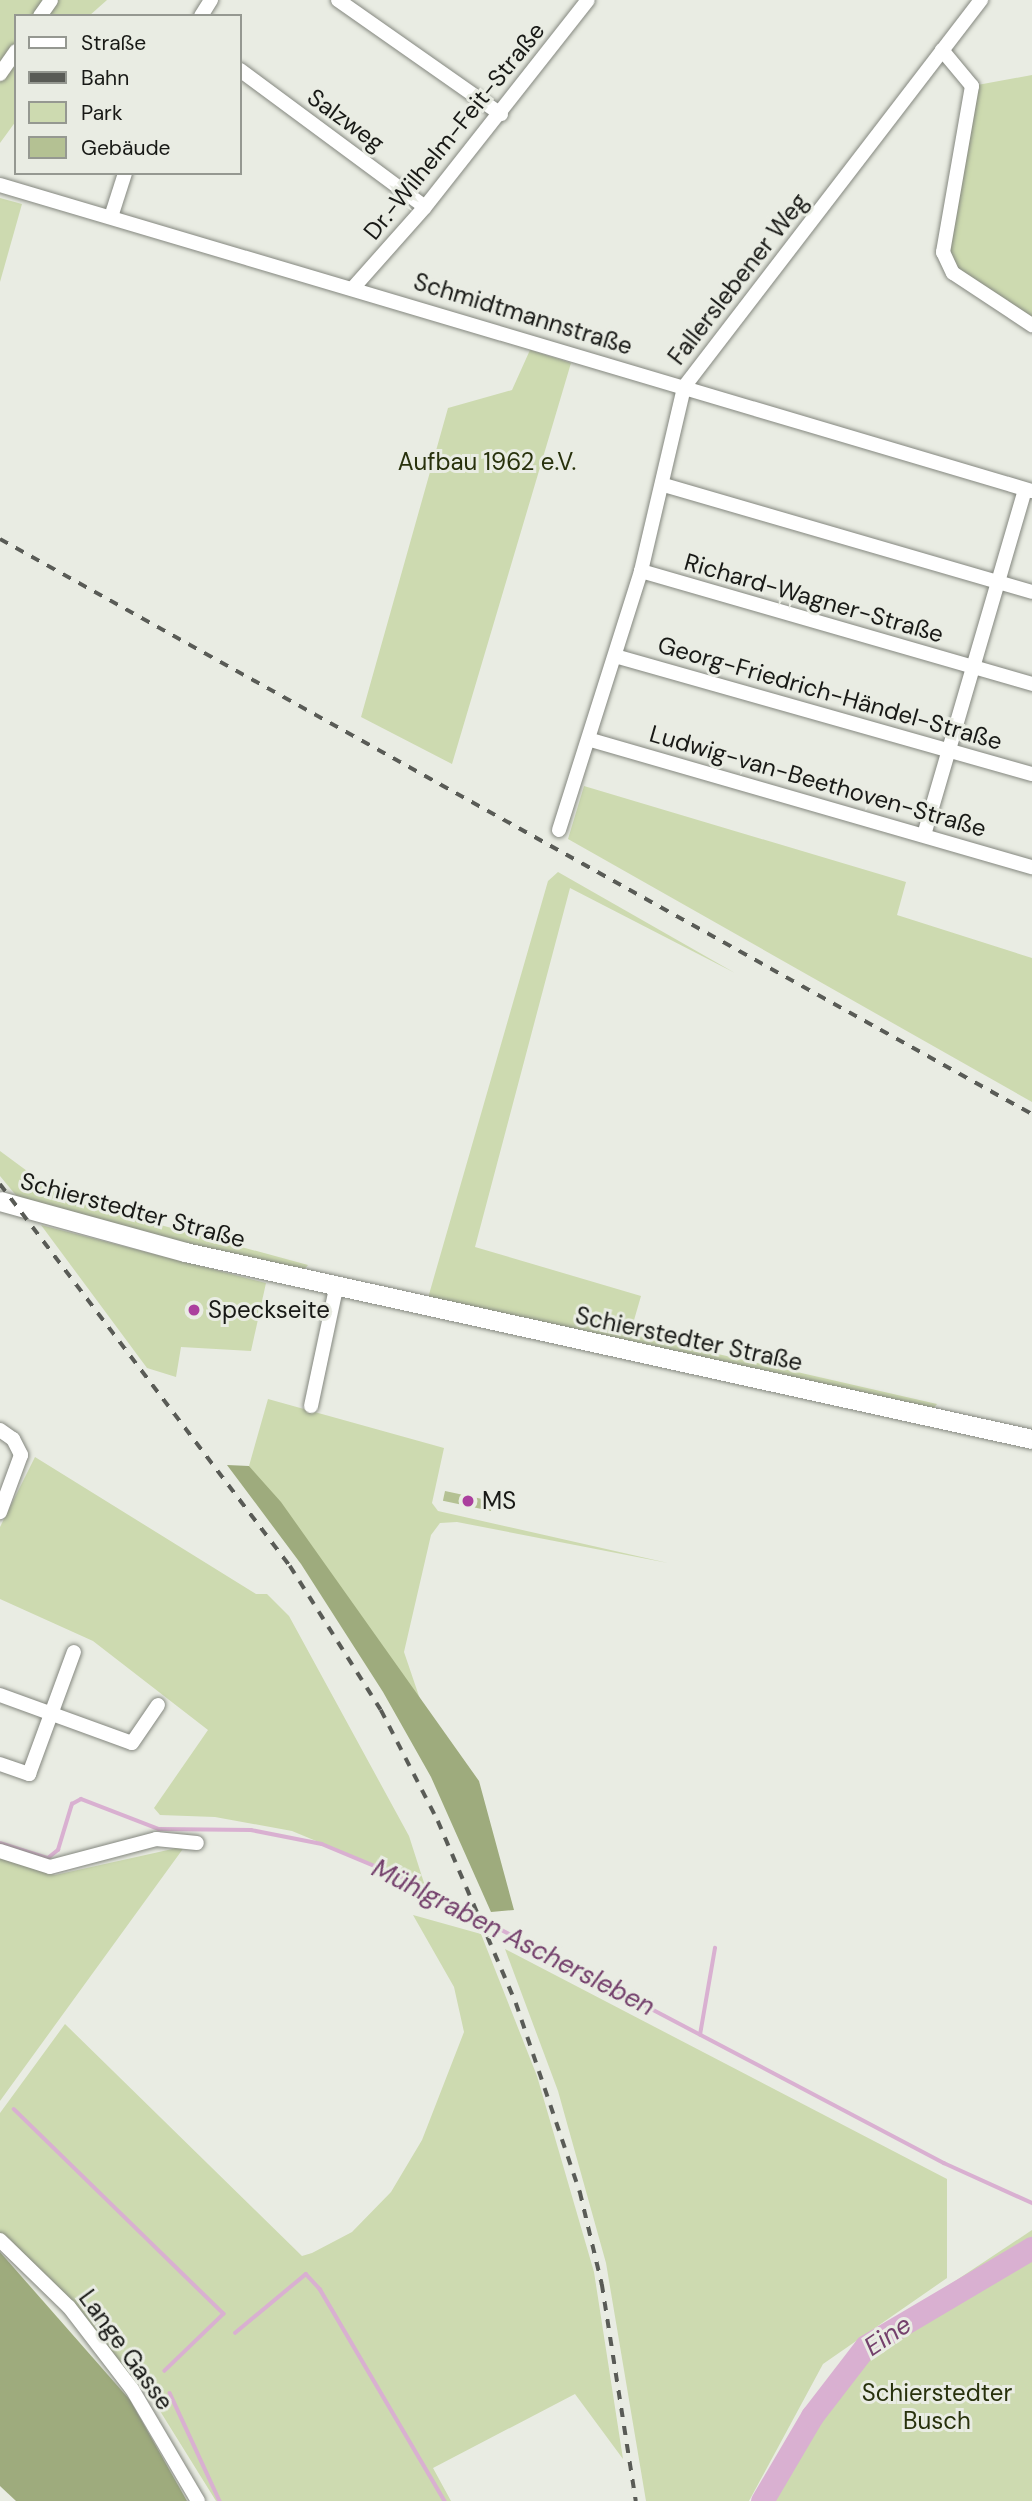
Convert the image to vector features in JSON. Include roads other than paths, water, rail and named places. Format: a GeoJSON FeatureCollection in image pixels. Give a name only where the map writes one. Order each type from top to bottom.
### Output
{"type":"FeatureCollection","features":[{"type":"Feature","properties":{"kind":"street"},"geometry":{"type":"LineString","coordinates":[[338,0],[500,114]]}},
{"type":"Feature","properties":{"kind":"street","name":"Dr.-Wilhelm-Feit-Straße"},"geometry":{"type":"LineString","coordinates":[[354,288],[425,207],[588,0]]}},
{"type":"Feature","properties":{"kind":"street","name":"Fallerslebener Weg"},"geometry":{"type":"LineString","coordinates":[[559,830],[591,740],[641,571],[664,485],[684,387],[981,0]]}},
{"type":"Feature","properties":{"kind":"street"},"geometry":{"type":"LineString","coordinates":[[942,50],[972,86],[943,252],[953,273],[1032,325]]}},
{"type":"Feature","properties":{"kind":"street"},"geometry":{"type":"LineString","coordinates":[[0,74],[14,54]]}},
{"type":"Feature","properties":{"kind":"street","name":"Salzweg"},"geometry":{"type":"LineString","coordinates":[[242,72],[425,207]]}},
{"type":"Feature","properties":{"kind":"street"},"geometry":{"type":"LineString","coordinates":[[111,217],[124,175]]}},
{"type":"Feature","properties":{"kind":"street","name":"Schmidtmannstraße"},"geometry":{"type":"LineString","coordinates":[[0,185],[1029,490]]}},
{"type":"Feature","properties":{"kind":"street"},"geometry":{"type":"LineString","coordinates":[[664,485],[1032,592]]}},
{"type":"Feature","properties":{"kind":"street"},"geometry":{"type":"LineString","coordinates":[[924,835],[997,582],[1029,490]]}},
{"type":"Feature","properties":{"kind":"street","name":"Richard-Wagner-Straße"},"geometry":{"type":"LineString","coordinates":[[641,571],[1032,684]]}},
{"type":"Feature","properties":{"kind":"street","name":"Georg-Friedrich-Händel-Straße"},"geometry":{"type":"LineString","coordinates":[[615,656],[1032,774]]}},
{"type":"Feature","properties":{"kind":"street","name":"Ludwig-van-Beethoven-Straße"},"geometry":{"type":"LineString","coordinates":[[591,740],[1032,867]]}},
{"type":"Feature","properties":{"kind":"street","name":"Schierstedter Straße"},"geometry":{"type":"LineString","coordinates":[[0,1201],[185,1252],[1032,1439]]}},
{"type":"Feature","properties":{"kind":"street"},"geometry":{"type":"LineString","coordinates":[[311,1406],[337,1284]]}},
{"type":"Feature","properties":{"kind":"street"},"geometry":{"type":"LineString","coordinates":[[0,1430],[13,1439],[21,1455],[0,1512]]}},
{"type":"Feature","properties":{"kind":"street"},"geometry":{"type":"LineString","coordinates":[[0,1764],[29,1774],[74,1652]]}},
{"type":"Feature","properties":{"kind":"street"},"geometry":{"type":"LineString","coordinates":[[0,1695],[132,1743],[158,1705]]}},
{"type":"Feature","properties":{"kind":"street"},"geometry":{"type":"LineString","coordinates":[[0,1852],[50,1867],[156,1839],[197,1843]]}},
{"type":"Feature","properties":{"kind":"street","name":"Lange Gasse"},"geometry":{"type":"LineString","coordinates":[[0,2239],[69,2307],[132,2389],[198,2501]]}},
{"type":"Feature","properties":{"kind":"waterway","name":"Mühlgraben Aschersleben"},"geometry":{"type":"LineString","coordinates":[[0,1843],[48,1858],[58,1850],[72,1804],[81,1799],[159,1829],[251,1830],[322,1844],[399,1876],[944,2163],[1032,2203]]}},
{"type":"Feature","properties":{"kind":"waterway"},"geometry":{"type":"LineString","coordinates":[[700,2035],[715,1948]]}},
{"type":"Feature","properties":{"kind":"waterway"},"geometry":{"type":"LineString","coordinates":[[14,2109],[224,2314],[165,2371]]}},
{"type":"Feature","properties":{"kind":"waterway","name":"Eine"},"geometry":{"type":"LineString","coordinates":[[762,2501],[812,2416],[866,2346],[1032,2248]]}},
{"type":"Feature","properties":{"kind":"waterway"},"geometry":{"type":"LineString","coordinates":[[235,2333],[306,2274],[320,2289],[445,2501]]}},
{"type":"Feature","properties":{"kind":"waterway"},"geometry":{"type":"LineString","coordinates":[[170,2393],[220,2501]]}},
{"type":"Feature","properties":{"kind":"railway"},"geometry":{"type":"LineString","coordinates":[[0,539],[1032,1114]]}},
{"type":"Feature","properties":{"kind":"railway"},"geometry":{"type":"LineString","coordinates":[[0,1184],[290,1566],[381,1710],[438,1821],[516,2003],[580,2192],[602,2284],[636,2501]]}},
{"type":"Feature","properties":{"kind":"place","name":"Speckseite"},"geometry":{"type":"Point","coordinates":[194,1310]}},
{"type":"Feature","properties":{"kind":"place","name":"MS"},"geometry":{"type":"Point","coordinates":[468,1501]}},
{"type":"Feature","properties":{"kind":"park label","name":"Aufbau 1962 e.V."},"geometry":{"type":"Point","coordinates":[487,462]}},
{"type":"Feature","properties":{"kind":"park label","name":"Schierstedter Busch"},"geometry":{"type":"Point","coordinates":[937,2407]}}]}
